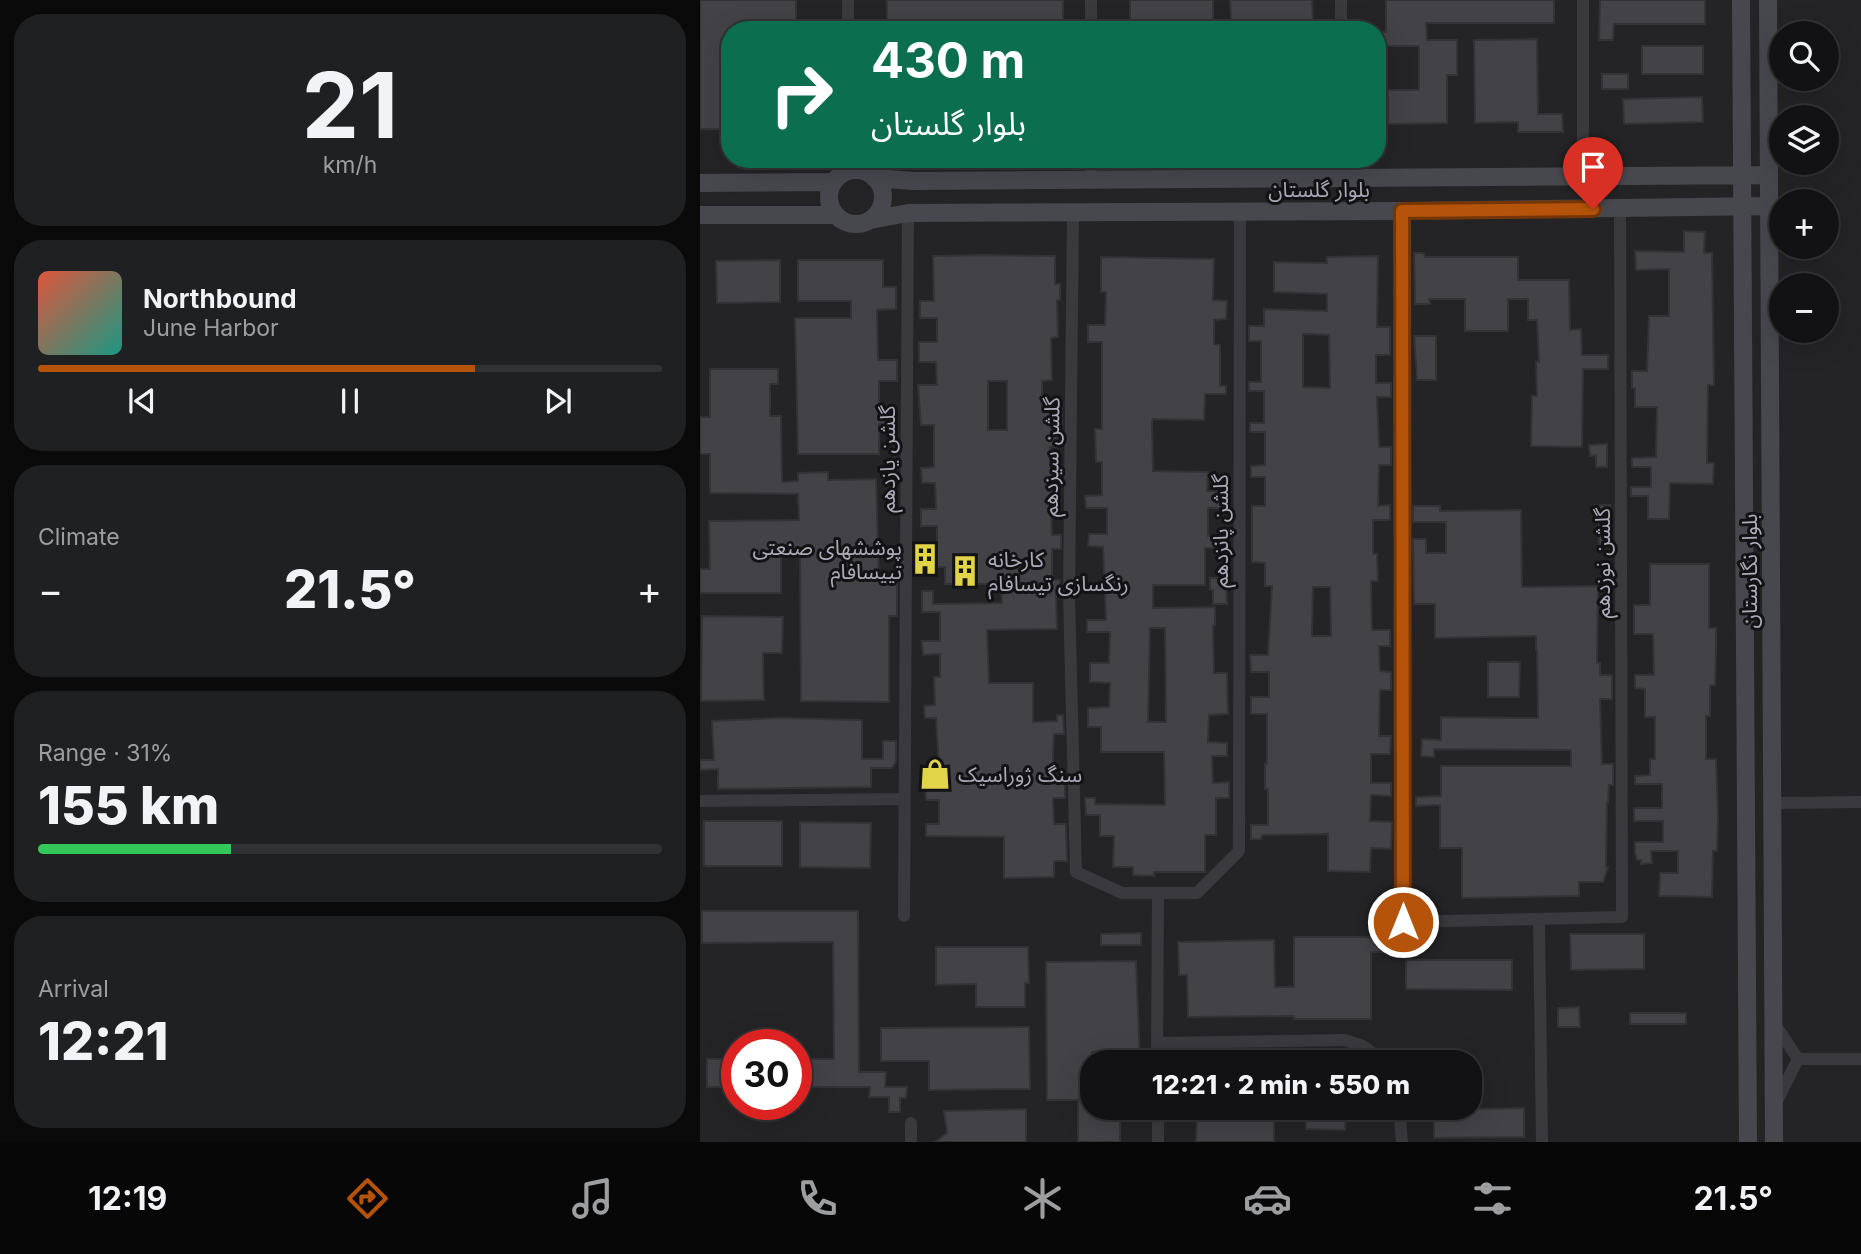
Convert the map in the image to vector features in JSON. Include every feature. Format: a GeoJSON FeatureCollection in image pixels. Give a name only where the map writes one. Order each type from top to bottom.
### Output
{"type":"FeatureCollection","features":[{"type":"Feature","properties":{"kind":"street"},"geometry":{"type":"LineString","coordinates":[[848,0],[848,21]]}},
{"type":"Feature","properties":{"kind":"street"},"geometry":{"type":"LineString","coordinates":[[1091,0],[1091,21]]}},
{"type":"Feature","properties":{"kind":"street"},"geometry":{"type":"LineString","coordinates":[[1341,0],[1341,21]]}},
{"type":"Feature","properties":{"kind":"street"},"geometry":{"type":"LineString","coordinates":[[1583,0],[1583,177]]}},
{"type":"Feature","properties":{"kind":"street","name":"بلوار نگارستان"},"geometry":{"type":"LineString","coordinates":[[1741,0],[1748,1142]]}},
{"type":"Feature","properties":{"kind":"street","name":"بلوار نگارستان"},"geometry":{"type":"LineString","coordinates":[[1768,0],[1769,189]]}},
{"type":"Feature","properties":{"kind":"street"},"geometry":{"type":"LineString","coordinates":[[836,215],[829,199],[833,183],[846,168]]}},
{"type":"Feature","properties":{"kind":"street"},"geometry":{"type":"LineString","coordinates":[[700,215],[836,215],[852,224],[870,220],[883,199],[881,189],[874,178],[856,168]]}},
{"type":"Feature","properties":{"kind":"street"},"geometry":{"type":"LineString","coordinates":[[1091,168],[1091,180]]}},
{"type":"Feature","properties":{"kind":"street"},"geometry":{"type":"LineString","coordinates":[[1342,168],[1342,178]]}},
{"type":"Feature","properties":{"kind":"street","name":"بلوار گلستان"},"geometry":{"type":"LineString","coordinates":[[874,178],[914,181],[1769,175]]}},
{"type":"Feature","properties":{"kind":"street"},"geometry":{"type":"LineString","coordinates":[[700,183],[833,183]]}},
{"type":"Feature","properties":{"kind":"street","name":"بلوار گلستان"},"geometry":{"type":"LineString","coordinates":[[870,220],[908,213],[1769,206]]}},
{"type":"Feature","properties":{"kind":"street","name":"گلشن نوزدهم"},"geometry":{"type":"LineString","coordinates":[[1539,919],[1622,917],[1620,208]]}},
{"type":"Feature","properties":{"kind":"street"},"geometry":{"type":"LineString","coordinates":[[1402,211],[1403,922],[1539,919],[1542,1142]]}},
{"type":"Feature","properties":{"kind":"street","name":"گلشن سیزدهم"},"geometry":{"type":"LineString","coordinates":[[1073,212],[1069,596],[1076,872],[1122,893],[1158,893]]}},
{"type":"Feature","properties":{"kind":"street","name":"گلشن پانزدهم"},"geometry":{"type":"LineString","coordinates":[[1158,893],[1197,892],[1238,851],[1240,212]]}},
{"type":"Feature","properties":{"kind":"street","name":"گلشن یازدهم"},"geometry":{"type":"LineString","coordinates":[[904,916],[908,213]]}},
{"type":"Feature","properties":{"kind":"street","name":"بلوار نگارستان"},"geometry":{"type":"LineString","coordinates":[[1769,259],[1774,1142]]}},
{"type":"Feature","properties":{"kind":"street"},"geometry":{"type":"LineString","coordinates":[[700,801],[904,799]]}},
{"type":"Feature","properties":{"kind":"street"},"geometry":{"type":"LineString","coordinates":[[1773,803],[1861,802]]}},
{"type":"Feature","properties":{"kind":"street"},"geometry":{"type":"LineString","coordinates":[[1157,1050],[1158,893]]}},
{"type":"Feature","properties":{"kind":"street"},"geometry":{"type":"LineString","coordinates":[[1773,1021],[1798,1059]]}},
{"type":"Feature","properties":{"kind":"street"},"geometry":{"type":"LineString","coordinates":[[1157,1043],[1345,1040],[1368,1050]]}},
{"type":"Feature","properties":{"kind":"street"},"geometry":{"type":"LineString","coordinates":[[1798,1059],[1861,1059]]}},
{"type":"Feature","properties":{"kind":"street"},"geometry":{"type":"LineString","coordinates":[[1773,1108],[1798,1059]]}},
{"type":"Feature","properties":{"kind":"street"},"geometry":{"type":"LineString","coordinates":[[1158,1120],[1158,1142]]}},
{"type":"Feature","properties":{"kind":"street"},"geometry":{"type":"LineString","coordinates":[[1400,1120],[1402,1142]]}},
{"type":"Feature","properties":{"kind":"street"},"geometry":{"type":"LineString","coordinates":[[911,1123],[911,1142]]}},
{"type":"Feature","properties":{"kind":"shaded area"},"geometry":{"type":"Polygon","coordinates":[[[700,0],[1861,0],[1861,1142],[700,1142],[700,0]]]}},
{"type":"Feature","properties":{"kind":"building"},"geometry":{"type":"Polygon","coordinates":[[[700,0],[796,0],[796,21],[721,21],[721,129],[700,129],[700,0]]]}},
{"type":"Feature","properties":{"kind":"building"},"geometry":{"type":"Polygon","coordinates":[[[887,0],[1063,0],[1063,21],[887,21],[887,0]]]}},
{"type":"Feature","properties":{"kind":"building"},"geometry":{"type":"Polygon","coordinates":[[[1130,0],[1213,0],[1213,21],[1130,21],[1130,0]]]}},
{"type":"Feature","properties":{"kind":"building"},"geometry":{"type":"Polygon","coordinates":[[[1230,0],[1312,0],[1313,21],[1231,21],[1230,0]]]}},
{"type":"Feature","properties":{"kind":"building"},"geometry":{"type":"Polygon","coordinates":[[[1386,0],[1554,0],[1554,23],[1426,23],[1427,40],[1457,40],[1457,75],[1447,75],[1447,123],[1388,124],[1388,90],[1419,90],[1419,46],[1386,46],[1386,0]]]}},
{"type":"Feature","properties":{"kind":"building"},"geometry":{"type":"Polygon","coordinates":[[[1600,0],[1705,0],[1705,24],[1614,24],[1613,40],[1599,40],[1600,0]]]}},
{"type":"Feature","properties":{"kind":"building"},"geometry":{"type":"Polygon","coordinates":[[[1537,39],[1538,114],[1562,114],[1563,132],[1518,132],[1518,122],[1475,123],[1474,40],[1537,39]]]}},
{"type":"Feature","properties":{"kind":"building"},"geometry":{"type":"Polygon","coordinates":[[[1642,46],[1703,46],[1703,74],[1642,74],[1642,46]]]}},
{"type":"Feature","properties":{"kind":"building"},"geometry":{"type":"Polygon","coordinates":[[[1602,74],[1628,74],[1628,89],[1602,89],[1602,74]]]}},
{"type":"Feature","properties":{"kind":"building"},"geometry":{"type":"Polygon","coordinates":[[[1702,97],[1703,122],[1624,124],[1623,99],[1702,97]]]}},
{"type":"Feature","properties":{"kind":"building"},"geometry":{"type":"Polygon","coordinates":[[[1684,231],[1705,232],[1704,253],[1712,253],[1714,385],[1708,385],[1707,463],[1714,463],[1713,484],[1670,483],[1669,519],[1648,519],[1648,496],[1631,496],[1631,487],[1651,487],[1651,467],[1632,467],[1632,458],[1656,457],[1657,407],[1635,407],[1632,371],[1647,371],[1649,316],[1669,316],[1669,269],[1636,270],[1635,251],[1684,252],[1684,231]]]}},
{"type":"Feature","properties":{"kind":"building"},"geometry":{"type":"Polygon","coordinates":[[[1414,253],[1424,253],[1425,257],[1518,257],[1518,280],[1569,280],[1570,330],[1581,329],[1582,355],[1608,355],[1608,369],[1583,369],[1582,447],[1531,446],[1532,396],[1537,396],[1536,362],[1539,362],[1537,320],[1528,320],[1528,299],[1508,299],[1508,331],[1465,331],[1465,299],[1429,299],[1430,304],[1415,304],[1414,253]]]}},
{"type":"Feature","properties":{"kind":"building"},"geometry":{"type":"Polygon","coordinates":[[[933,256],[1055,256],[1055,284],[1060,284],[1060,300],[1057,300],[1058,337],[1051,338],[1052,380],[1042,381],[1042,407],[1062,407],[1062,424],[1057,424],[1057,447],[1050,447],[1050,467],[1062,467],[1061,484],[1052,484],[1051,503],[1052,535],[1061,535],[1061,549],[1052,549],[1052,580],[1060,580],[1060,591],[1056,591],[1057,629],[987,630],[989,683],[1033,683],[1033,722],[1057,721],[1057,715],[1063,715],[1064,734],[1054,734],[1053,754],[1054,780],[1065,780],[1065,798],[1053,798],[1054,824],[1066,824],[1067,861],[1054,861],[1054,877],[1004,878],[1004,837],[926,836],[926,824],[939,824],[939,800],[926,800],[925,785],[940,785],[936,718],[925,718],[924,706],[935,705],[934,677],[940,677],[940,654],[923,655],[922,641],[940,641],[940,612],[922,612],[922,591],[933,591],[933,604],[1002,603],[1001,584],[945,584],[945,567],[921,567],[921,550],[937,550],[937,526],[921,526],[921,509],[936,509],[935,483],[922,483],[921,468],[934,467],[934,425],[921,425],[918,385],[937,385],[936,362],[919,362],[919,342],[937,342],[937,318],[920,318],[920,301],[934,301],[933,256]],[[988,381],[988,430],[1007,430],[1007,381],[988,381]]]}},
{"type":"Feature","properties":{"kind":"building"},"geometry":{"type":"Polygon","coordinates":[[[1378,256],[1377,327],[1390,327],[1390,355],[1376,355],[1376,383],[1391,383],[1391,397],[1377,397],[1379,447],[1391,447],[1391,465],[1379,465],[1378,506],[1390,505],[1390,520],[1373,520],[1373,554],[1377,554],[1378,581],[1371,581],[1372,630],[1390,630],[1390,646],[1379,646],[1380,671],[1391,672],[1391,690],[1380,690],[1379,736],[1391,736],[1390,754],[1371,754],[1371,783],[1391,783],[1391,796],[1371,795],[1370,821],[1392,822],[1391,849],[1371,848],[1370,872],[1328,871],[1328,834],[1262,835],[1261,839],[1251,839],[1251,825],[1268,825],[1268,789],[1265,789],[1267,714],[1251,714],[1251,697],[1269,697],[1269,672],[1251,672],[1250,655],[1268,655],[1272,586],[1265,586],[1265,563],[1252,562],[1252,506],[1265,506],[1265,477],[1251,477],[1251,466],[1265,465],[1265,432],[1250,432],[1250,423],[1264,423],[1264,391],[1249,391],[1249,382],[1261,382],[1261,341],[1249,341],[1249,326],[1264,326],[1264,309],[1327,311],[1327,294],[1274,292],[1274,262],[1327,263],[1327,257],[1378,256]],[[1303,334],[1303,387],[1330,388],[1329,335],[1303,334]],[[1313,587],[1312,636],[1331,636],[1330,587],[1313,587]]]}},
{"type":"Feature","properties":{"kind":"building"},"geometry":{"type":"Polygon","coordinates":[[[1101,257],[1214,259],[1213,300],[1227,301],[1226,319],[1214,320],[1214,344],[1220,345],[1220,386],[1226,386],[1226,394],[1205,394],[1204,420],[1153,419],[1152,422],[1153,471],[1208,472],[1207,491],[1226,491],[1226,508],[1208,508],[1208,536],[1227,536],[1226,548],[1205,548],[1205,585],[1153,585],[1153,608],[1215,607],[1214,673],[1227,673],[1228,714],[1209,715],[1208,742],[1227,743],[1227,756],[1212,756],[1213,783],[1229,782],[1229,798],[1216,798],[1216,835],[1205,835],[1205,872],[1154,872],[1154,876],[1133,875],[1133,867],[1113,867],[1114,836],[1100,836],[1100,815],[1086,815],[1085,798],[1095,798],[1095,804],[1165,805],[1164,752],[1101,752],[1101,727],[1088,727],[1088,708],[1109,707],[1110,683],[1090,682],[1090,663],[1109,663],[1110,632],[1087,632],[1087,620],[1106,620],[1103,547],[1088,546],[1089,534],[1107,534],[1107,508],[1086,508],[1085,496],[1102,495],[1102,462],[1096,462],[1095,429],[1102,429],[1102,342],[1088,342],[1088,325],[1105,325],[1106,292],[1101,292],[1101,257]],[[1150,628],[1148,722],[1166,722],[1165,628],[1150,628]]]}},
{"type":"Feature","properties":{"kind":"building"},"geometry":{"type":"Polygon","coordinates":[[[780,260],[780,302],[717,303],[716,261],[780,260]]]}},
{"type":"Feature","properties":{"kind":"building"},"geometry":{"type":"Polygon","coordinates":[[[798,260],[883,260],[883,287],[896,287],[896,309],[877,310],[878,360],[897,360],[897,381],[879,381],[879,409],[897,409],[896,424],[879,424],[879,454],[798,454],[795,318],[851,318],[851,301],[798,301],[798,260]]]}},
{"type":"Feature","properties":{"kind":"building"},"geometry":{"type":"Polygon","coordinates":[[[1414,336],[1436,336],[1436,380],[1417,380],[1414,336]]]}},
{"type":"Feature","properties":{"kind":"building"},"geometry":{"type":"Polygon","coordinates":[[[710,369],[778,369],[778,384],[770,384],[770,416],[781,416],[782,482],[798,481],[798,473],[828,472],[828,480],[876,479],[879,578],[897,578],[897,616],[889,616],[889,702],[801,701],[800,554],[781,554],[781,593],[700,593],[700,569],[710,569],[709,521],[799,520],[798,494],[710,493],[710,454],[700,454],[700,417],[710,417],[710,369]]]}},
{"type":"Feature","properties":{"kind":"building"},"geometry":{"type":"Polygon","coordinates":[[[1607,444],[1607,467],[1596,467],[1596,455],[1590,456],[1589,445],[1607,444]]]}},
{"type":"Feature","properties":{"kind":"building"},"geometry":{"type":"Polygon","coordinates":[[[1595,505],[1610,505],[1610,545],[1599,545],[1599,523],[1594,523],[1595,505]]]}},
{"type":"Feature","properties":{"kind":"building"},"geometry":{"type":"Polygon","coordinates":[[[1413,506],[1440,506],[1440,511],[1521,510],[1522,587],[1598,586],[1597,663],[1600,663],[1600,675],[1612,675],[1612,699],[1600,699],[1602,764],[1613,764],[1613,785],[1609,785],[1607,803],[1608,867],[1603,882],[1579,882],[1579,896],[1462,898],[1462,848],[1440,848],[1440,805],[1416,806],[1416,797],[1441,796],[1441,766],[1571,766],[1571,750],[1434,749],[1434,757],[1421,756],[1422,739],[1441,740],[1441,717],[1538,718],[1537,650],[1536,636],[1435,638],[1435,604],[1414,604],[1413,539],[1426,539],[1426,553],[1446,553],[1446,522],[1413,522],[1413,506]]]}},
{"type":"Feature","properties":{"kind":"building"},"geometry":{"type":"Polygon","coordinates":[[[1650,564],[1709,564],[1709,628],[1716,628],[1716,653],[1715,685],[1710,685],[1710,716],[1706,716],[1706,759],[1716,759],[1718,816],[1717,851],[1713,851],[1712,897],[1659,896],[1660,873],[1678,873],[1678,851],[1651,851],[1652,863],[1641,864],[1635,853],[1635,842],[1663,842],[1663,821],[1634,821],[1634,808],[1662,808],[1662,784],[1635,784],[1635,776],[1650,775],[1650,759],[1655,759],[1655,717],[1645,717],[1645,689],[1635,688],[1635,675],[1654,675],[1653,634],[1634,634],[1634,605],[1650,605],[1650,564]]]}},
{"type":"Feature","properties":{"kind":"building"},"geometry":{"type":"Polygon","coordinates":[[[1210,578],[1226,578],[1227,604],[1213,604],[1210,578]]]}},
{"type":"Feature","properties":{"kind":"building"},"geometry":{"type":"Polygon","coordinates":[[[702,616],[783,617],[782,653],[763,653],[764,700],[701,701],[702,616]]]}},
{"type":"Feature","properties":{"kind":"building"},"geometry":{"type":"Polygon","coordinates":[[[1488,662],[1520,662],[1519,697],[1488,697],[1488,662]]]}},
{"type":"Feature","properties":{"kind":"building"},"geometry":{"type":"Polygon","coordinates":[[[782,718],[862,720],[862,759],[883,759],[883,741],[896,741],[896,761],[892,768],[871,768],[871,787],[718,789],[718,769],[700,770],[700,760],[714,760],[712,721],[782,718]]]}},
{"type":"Feature","properties":{"kind":"building"},"geometry":{"type":"Polygon","coordinates":[[[704,821],[782,821],[782,866],[704,866],[704,821]]]}},
{"type":"Feature","properties":{"kind":"building"},"geometry":{"type":"Polygon","coordinates":[[[800,822],[871,823],[870,868],[800,867],[800,822]]]}},
{"type":"Feature","properties":{"kind":"building"},"geometry":{"type":"Polygon","coordinates":[[[702,911],[858,911],[859,1072],[886,1072],[885,1087],[907,1087],[906,1098],[900,1098],[900,1112],[889,1112],[889,1097],[869,1097],[870,1087],[812,1087],[812,1059],[834,1059],[833,942],[702,943],[702,911]]]}},
{"type":"Feature","properties":{"kind":"building"},"geometry":{"type":"Polygon","coordinates":[[[1380,931],[1394,931],[1394,952],[1371,952],[1371,1019],[1294,1019],[1294,1016],[1188,1017],[1187,975],[1179,975],[1178,942],[1274,940],[1275,987],[1294,987],[1294,937],[1380,937],[1380,931]]]}},
{"type":"Feature","properties":{"kind":"building"},"geometry":{"type":"Polygon","coordinates":[[[1141,933],[1141,945],[1101,945],[1101,934],[1141,933]]]}},
{"type":"Feature","properties":{"kind":"building"},"geometry":{"type":"Polygon","coordinates":[[[1570,934],[1644,934],[1644,969],[1571,970],[1570,934]]]}},
{"type":"Feature","properties":{"kind":"building"},"geometry":{"type":"Polygon","coordinates":[[[936,947],[1028,947],[1029,983],[1025,983],[1025,1007],[976,1007],[976,984],[936,985],[936,947]]]}},
{"type":"Feature","properties":{"kind":"building"},"geometry":{"type":"Polygon","coordinates":[[[1406,960],[1512,960],[1512,990],[1406,989],[1406,960]]]}},
{"type":"Feature","properties":{"kind":"building"},"geometry":{"type":"Polygon","coordinates":[[[1136,961],[1140,1050],[1080,1050],[1080,1120],[1120,1120],[1120,1142],[1078,1142],[1078,1100],[1047,1100],[1046,962],[1136,961]]]}},
{"type":"Feature","properties":{"kind":"building"},"geometry":{"type":"Polygon","coordinates":[[[1579,1007],[1580,1027],[1558,1027],[1558,1008],[1579,1007]]]}},
{"type":"Feature","properties":{"kind":"building"},"geometry":{"type":"Polygon","coordinates":[[[1630,1013],[1686,1013],[1686,1024],[1630,1024],[1630,1013]]]}},
{"type":"Feature","properties":{"kind":"building"},"geometry":{"type":"Polygon","coordinates":[[[1029,1027],[1030,1089],[929,1090],[929,1061],[881,1061],[881,1028],[1029,1027]]]}},
{"type":"Feature","properties":{"kind":"building"},"geometry":{"type":"Polygon","coordinates":[[[707,1059],[721,1059],[721,1087],[707,1087],[707,1059]]]}},
{"type":"Feature","properties":{"kind":"building"},"geometry":{"type":"Polygon","coordinates":[[[1524,1108],[1524,1137],[1434,1138],[1434,1120],[1482,1120],[1482,1109],[1524,1108]]]}},
{"type":"Feature","properties":{"kind":"building"},"geometry":{"type":"Polygon","coordinates":[[[1026,1109],[1026,1142],[935,1142],[947,1133],[944,1111],[1026,1109]]]}},
{"type":"Feature","properties":{"kind":"building"},"geometry":{"type":"Polygon","coordinates":[[[1197,1120],[1274,1120],[1274,1142],[1196,1142],[1197,1120]]]}},
{"type":"Feature","properties":{"kind":"building"},"geometry":{"type":"Polygon","coordinates":[[[1306,1120],[1345,1120],[1345,1130],[1306,1129],[1306,1120]]]}},
{"type":"Feature","properties":{"kind":"place","name":"پوششهای صنعتی تییسافام"},"geometry":{"type":"Point","coordinates":[925,559]}},
{"type":"Feature","properties":{"kind":"place","name":"کارخانه رنگسازی تیسافام"},"geometry":{"type":"Point","coordinates":[965,571]}},
{"type":"Feature","properties":{"kind":"place","name":"سنگ ژوراسیک"},"geometry":{"type":"Point","coordinates":[935,774]}},
{"type":"Feature","properties":{"kind":"route"},"geometry":{"type":"LineString","coordinates":[[1403,922],[1402,211],[1593,209]]}}]}
